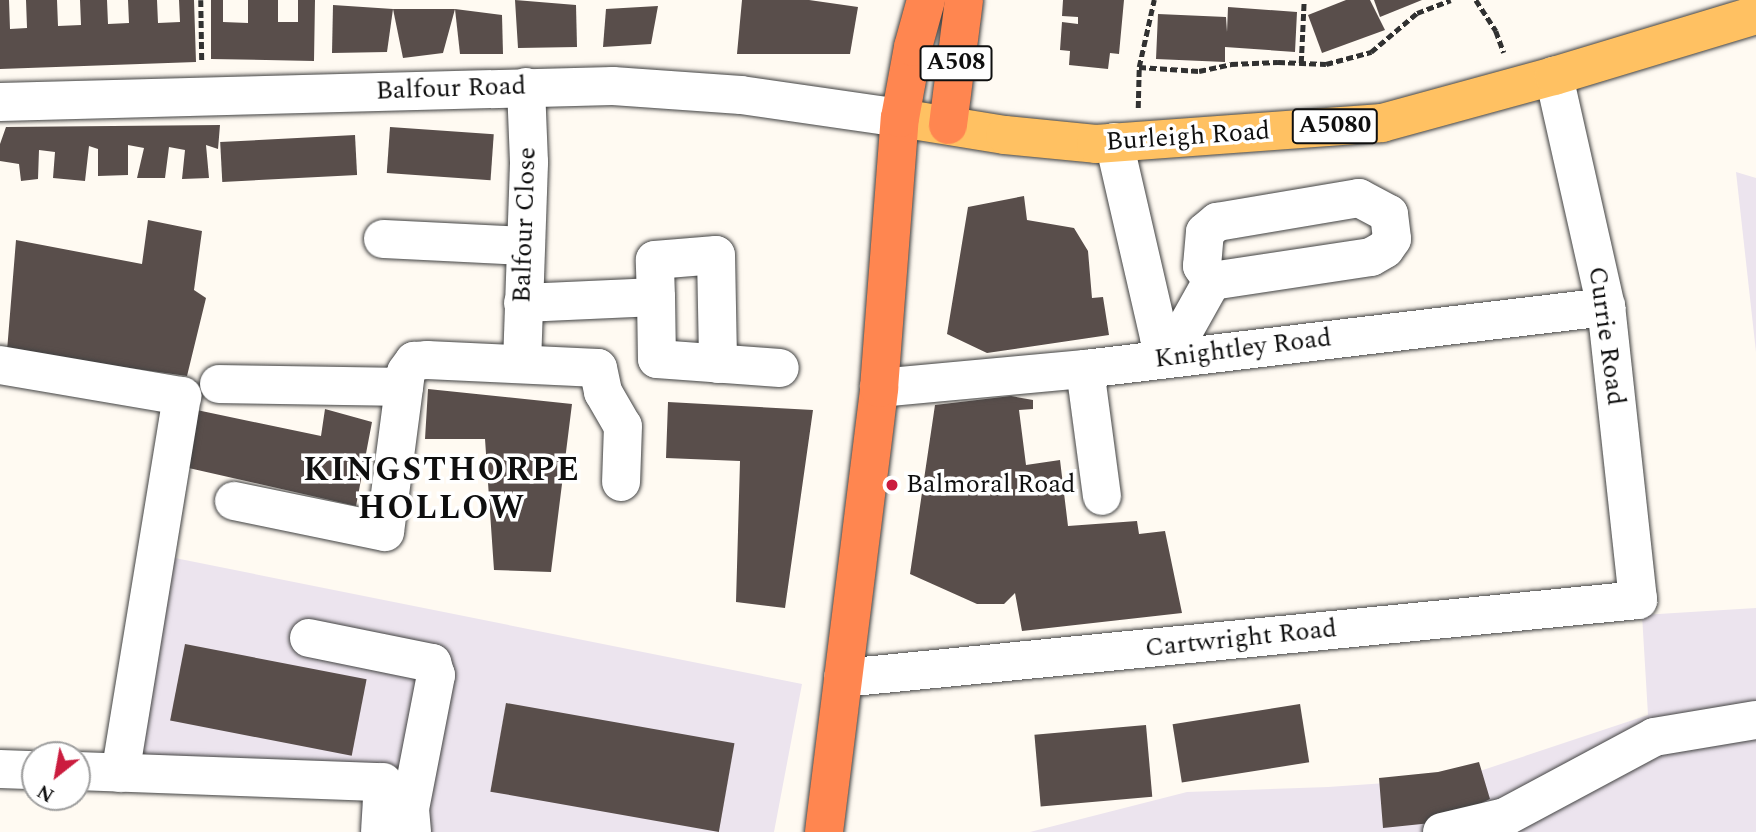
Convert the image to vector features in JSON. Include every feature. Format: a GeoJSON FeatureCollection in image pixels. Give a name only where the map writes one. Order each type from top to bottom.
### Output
{"type":"FeatureCollection","features":[{"type":"Feature","properties":{"kind":"highway","name":"A508"},"geometry":{"type":"LineString","coordinates":[[824,832],[880,388],[901,118],[913,47],[926,0]]}},
{"type":"Feature","properties":{"kind":"highway","name":"A508"},"geometry":{"type":"LineString","coordinates":[[948,125],[964,0]]}},
{"type":"Feature","properties":{"kind":"main road","name":"Burleigh Road"},"geometry":{"type":"LineString","coordinates":[[901,118],[1005,135],[1096,144],[1382,123],[1517,87],[1756,15]]}},
{"type":"Feature","properties":{"kind":"street","name":"Currie Road"},"geometry":{"type":"LineString","coordinates":[[1555,76],[1606,307],[1638,600]]}},
{"type":"Feature","properties":{"kind":"street","name":"Balfour Road"},"geometry":{"type":"LineString","coordinates":[[0,102],[526,87],[674,89],[901,118]]}},
{"type":"Feature","properties":{"kind":"street","name":"Balfour Close"},"geometry":{"type":"LineString","coordinates":[[522,364],[529,162],[526,87]]}},
{"type":"Feature","properties":{"kind":"street"},"geometry":{"type":"LineString","coordinates":[[1125,141],[1159,337],[1170,356]]}},
{"type":"Feature","properties":{"kind":"street"},"geometry":{"type":"LineString","coordinates":[[383,239],[526,246]]}},
{"type":"Feature","properties":{"kind":"street"},"geometry":{"type":"LineString","coordinates":[[718,364],[716,255],[655,260],[657,359],[718,364],[780,368]]}},
{"type":"Feature","properties":{"kind":"street"},"geometry":{"type":"LineString","coordinates":[[1170,356],[1212,281]]}},
{"type":"Feature","properties":{"kind":"street"},"geometry":{"type":"LineString","coordinates":[[523,303],[656,296]]}},
{"type":"Feature","properties":{"kind":"street","name":"Knightley Road"},"geometry":{"type":"LineString","coordinates":[[880,388],[1085,369],[1170,356],[1606,307]]}},
{"type":"Feature","properties":{"kind":"street"},"geometry":{"type":"LineString","coordinates":[[234,501],[385,532],[406,372],[414,361],[598,368],[603,392],[623,426],[621,482]]}},
{"type":"Feature","properties":{"kind":"street"},"geometry":{"type":"LineString","coordinates":[[0,365],[182,396],[120,773]]}},
{"type":"Feature","properties":{"kind":"street"},"geometry":{"type":"LineString","coordinates":[[1085,369],[1102,496]]}},
{"type":"Feature","properties":{"kind":"street"},"geometry":{"type":"LineString","coordinates":[[219,384],[404,387]]}},
{"type":"Feature","properties":{"kind":"street","name":"Cartwright Road"},"geometry":{"type":"LineString","coordinates":[[843,678],[1638,600]]}},
{"type":"Feature","properties":{"kind":"street"},"geometry":{"type":"LineString","coordinates":[[309,638],[432,663],[436,675],[410,809],[412,832]]}},
{"type":"Feature","properties":{"kind":"street"},"geometry":{"type":"LineString","coordinates":[[1441,832],[1505,817],[1654,737],[1756,720]]}},
{"type":"Feature","properties":{"kind":"street"},"geometry":{"type":"LineString","coordinates":[[0,769],[21,770]]}},
{"type":"Feature","properties":{"kind":"street"},"geometry":{"type":"LineString","coordinates":[[91,772],[383,782],[380,832]]}},
{"type":"Feature","properties":{"kind":"path"},"geometry":{"type":"LineString","coordinates":[[201,0],[200,33],[205,98]]}},
{"type":"Feature","properties":{"kind":"path"},"geometry":{"type":"LineString","coordinates":[[1125,141],[1154,0]]}},
{"type":"Feature","properties":{"kind":"path"},"geometry":{"type":"LineString","coordinates":[[1301,63],[1304,0]]}},
{"type":"Feature","properties":{"kind":"path"},"geometry":{"type":"LineString","coordinates":[[1139,67],[1199,71],[1231,64],[1326,64],[1371,52],[1417,13],[1451,0]]}},
{"type":"Feature","properties":{"kind":"path"},"geometry":{"type":"LineString","coordinates":[[1476,0],[1496,31],[1517,87]]}},
{"type":"Feature","properties":{"kind":"shaded area"},"geometry":{"type":"Polygon","coordinates":[[[1736,172],[1756,178],[1756,352],[1736,172]]]}},
{"type":"Feature","properties":{"kind":"shaded area"},"geometry":{"type":"Polygon","coordinates":[[[160,555],[802,684],[774,832],[360,832],[362,797],[124,789],[160,555]]]}},
{"type":"Feature","properties":{"kind":"shaded area"},"geometry":{"type":"Polygon","coordinates":[[[1756,608],[1756,832],[1030,832],[1187,792],[1328,787],[1459,778],[1648,715],[1642,615],[1756,608]]]}},
{"type":"Feature","properties":{"kind":"building"},"geometry":{"type":"Polygon","coordinates":[[[0,0],[9,0],[10,29],[27,28],[26,0],[57,0],[58,26],[81,25],[80,0],[107,0],[108,24],[129,23],[128,0],[157,0],[158,23],[180,22],[179,0],[194,0],[196,62],[0,69],[0,0]]]}},
{"type":"Feature","properties":{"kind":"building"},"geometry":{"type":"Polygon","coordinates":[[[211,0],[223,0],[223,22],[248,23],[248,0],[278,0],[278,22],[298,22],[298,0],[315,0],[314,61],[211,59],[211,0]]]}},
{"type":"Feature","properties":{"kind":"building"},"geometry":{"type":"Polygon","coordinates":[[[515,0],[576,5],[577,47],[518,48],[515,0]]]}},
{"type":"Feature","properties":{"kind":"building"},"geometry":{"type":"Polygon","coordinates":[[[742,0],[809,0],[858,7],[850,54],[737,54],[742,0]]]}},
{"type":"Feature","properties":{"kind":"building"},"geometry":{"type":"Polygon","coordinates":[[[1063,0],[1124,0],[1119,54],[1110,53],[1108,69],[1069,65],[1070,51],[1060,50],[1062,22],[1078,24],[1078,17],[1062,16],[1063,0]]]}},
{"type":"Feature","properties":{"kind":"building"},"geometry":{"type":"Polygon","coordinates":[[[1346,0],[1370,0],[1385,30],[1322,53],[1308,15],[1346,0]]]}},
{"type":"Feature","properties":{"kind":"building"},"geometry":{"type":"Polygon","coordinates":[[[1374,0],[1422,0],[1380,17],[1374,0]]]}},
{"type":"Feature","properties":{"kind":"building"},"geometry":{"type":"Polygon","coordinates":[[[333,5],[393,9],[387,52],[332,53],[333,5]]]}},
{"type":"Feature","properties":{"kind":"building"},"geometry":{"type":"Polygon","coordinates":[[[658,6],[651,44],[603,47],[606,9],[658,6]]]}},
{"type":"Feature","properties":{"kind":"building"},"geometry":{"type":"Polygon","coordinates":[[[1228,7],[1297,12],[1295,52],[1225,47],[1225,62],[1156,59],[1158,14],[1226,17],[1227,32],[1228,7]]]}},
{"type":"Feature","properties":{"kind":"building"},"geometry":{"type":"Polygon","coordinates":[[[393,9],[455,9],[443,53],[403,58],[393,9]]]}},
{"type":"Feature","properties":{"kind":"building"},"geometry":{"type":"Polygon","coordinates":[[[455,9],[502,15],[503,54],[460,54],[455,9]]]}},
{"type":"Feature","properties":{"kind":"building"},"geometry":{"type":"Polygon","coordinates":[[[220,125],[218,149],[206,145],[209,178],[182,179],[185,150],[169,147],[165,178],[137,178],[144,148],[128,145],[128,175],[98,176],[98,149],[89,146],[85,181],[53,178],[55,152],[39,150],[38,179],[21,181],[19,164],[0,161],[0,144],[6,127],[220,125]]]}},
{"type":"Feature","properties":{"kind":"building"},"geometry":{"type":"Polygon","coordinates":[[[390,127],[494,134],[491,180],[387,173],[390,127]]]}},
{"type":"Feature","properties":{"kind":"building"},"geometry":{"type":"Polygon","coordinates":[[[355,135],[357,175],[222,182],[220,142],[355,135]]]}},
{"type":"Feature","properties":{"kind":"building"},"geometry":{"type":"Polygon","coordinates":[[[1024,196],[1027,220],[1074,228],[1088,251],[1092,298],[1103,297],[1109,335],[987,353],[947,334],[968,207],[1024,196]]]}},
{"type":"Feature","properties":{"kind":"building"},"geometry":{"type":"Polygon","coordinates":[[[148,220],[202,231],[194,290],[206,298],[187,376],[7,351],[16,240],[142,264],[148,220]]]}},
{"type":"Feature","properties":{"kind":"building"},"geometry":{"type":"Polygon","coordinates":[[[428,389],[572,404],[551,572],[494,570],[485,439],[425,439],[428,389]]]}},
{"type":"Feature","properties":{"kind":"building"},"geometry":{"type":"Polygon","coordinates":[[[1011,396],[1033,400],[1033,409],[1019,410],[1026,465],[1060,460],[1068,526],[1137,521],[1139,534],[1165,531],[1182,613],[1022,631],[1015,593],[1004,604],[977,604],[910,574],[935,405],[1011,396]]]}},
{"type":"Feature","properties":{"kind":"building"},"geometry":{"type":"Polygon","coordinates":[[[668,402],[813,410],[785,608],[736,602],[740,461],[666,458],[668,402]]]}},
{"type":"Feature","properties":{"kind":"building"},"geometry":{"type":"Polygon","coordinates":[[[192,409],[321,436],[325,409],[372,422],[356,506],[171,464],[192,409]]]}},
{"type":"Feature","properties":{"kind":"building"},"geometry":{"type":"Polygon","coordinates":[[[185,644],[367,679],[352,756],[170,721],[185,644]]]}},
{"type":"Feature","properties":{"kind":"building"},"geometry":{"type":"Polygon","coordinates":[[[506,703],[734,743],[719,832],[490,792],[506,703]]]}},
{"type":"Feature","properties":{"kind":"building"},"geometry":{"type":"Polygon","coordinates":[[[1300,704],[1309,762],[1182,782],[1173,724],[1300,704]]]}},
{"type":"Feature","properties":{"kind":"building"},"geometry":{"type":"Polygon","coordinates":[[[1146,725],[1152,797],[1041,806],[1034,735],[1146,725]]]}},
{"type":"Feature","properties":{"kind":"building"},"geometry":{"type":"Polygon","coordinates":[[[1479,762],[1490,799],[1441,822],[1383,828],[1379,778],[1438,772],[1479,762]]]}},
{"type":"Feature","properties":{"kind":"place","name":"Balmoral Road"},"geometry":{"type":"Point","coordinates":[892,485]}},
{"type":"Feature","properties":{"kind":"district","name":"KINGSTHORPE HOLLOW"},"geometry":{"type":"Point","coordinates":[442,490]}}]}
